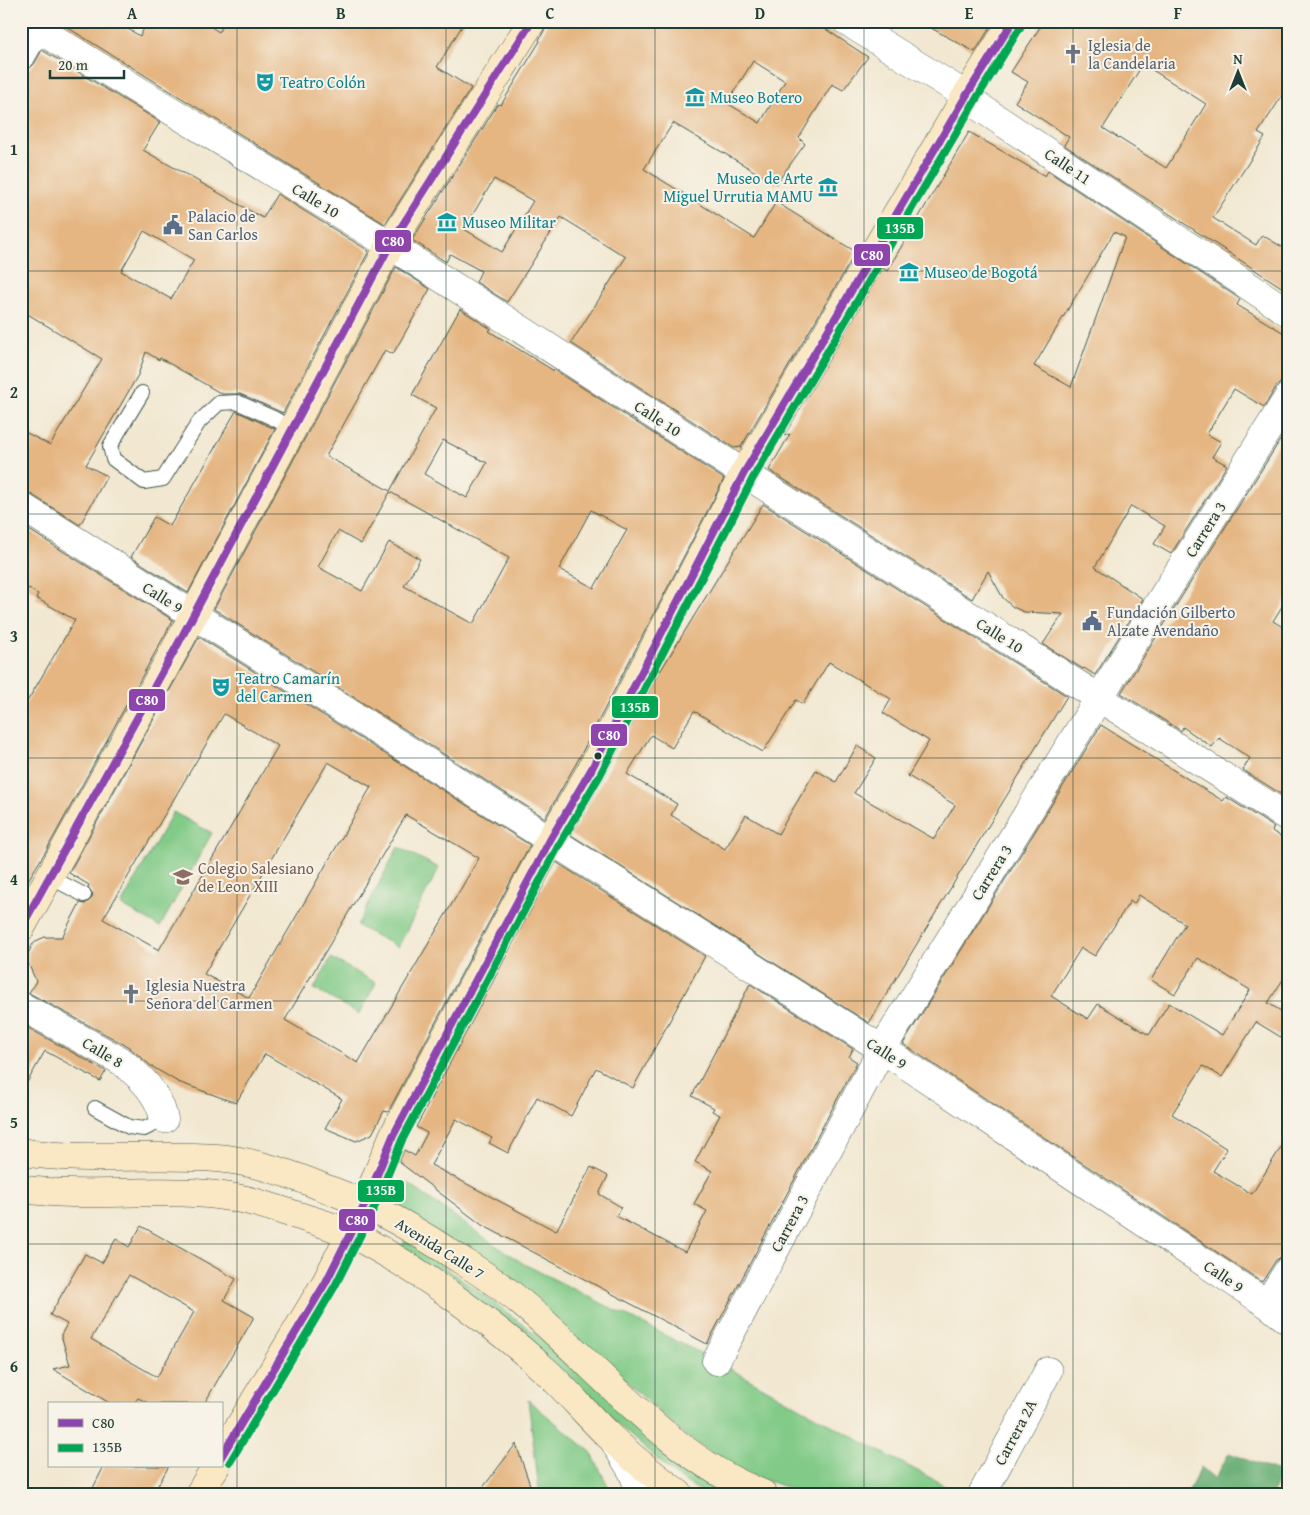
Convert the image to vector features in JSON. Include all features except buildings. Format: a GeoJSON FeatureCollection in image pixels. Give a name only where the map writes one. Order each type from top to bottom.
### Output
{"type":"FeatureCollection","features":[{"type":"Feature","properties":{"kind":"street"},"geometry":{"type":"LineString","coordinates":[[21,928],[193,615],[390,245],[532,21]]}},
{"type":"Feature","properties":{"kind":"street","name":"Calle 11"},"geometry":{"type":"LineString","coordinates":[[846,21],[966,96],[1289,313]]}},
{"type":"Feature","properties":{"kind":"street"},"geometry":{"type":"LineString","coordinates":[[222,1455],[326,1282],[365,1204],[393,1136],[550,840],[591,770],[744,473],[966,96],[1013,21]]}},
{"type":"Feature","properties":{"kind":"street"},"geometry":{"type":"LineString","coordinates":[[21,56],[34,24]]}},
{"type":"Feature","properties":{"kind":"street","name":"Calle 10"},"geometry":{"type":"LineString","coordinates":[[34,24],[390,245],[744,473],[1289,818]]}},
{"type":"Feature","properties":{"kind":"street","name":"Carrera 3"},"geometry":{"type":"LineString","coordinates":[[716,1362],[882,1049],[1099,698],[1289,396]]}},
{"type":"Feature","properties":{"kind":"street","name":"Calle 9"},"geometry":{"type":"LineString","coordinates":[[21,506],[882,1049],[1267,1304],[1289,1321]]}},
{"type":"Feature","properties":{"kind":"street","name":"Calle 8"},"geometry":{"type":"LineString","coordinates":[[21,1006],[121,1061],[134,1071],[146,1082],[155,1096],[162,1108],[164,1119]]}},
{"type":"Feature","properties":{"kind":"street","name":"Avenida Calle 7"},"geometry":{"type":"LineString","coordinates":[[21,1152],[40,1155],[85,1157],[197,1157],[248,1162],[277,1170],[365,1204],[406,1225],[471,1266],[506,1291],[542,1320],[670,1439],[713,1470],[730,1480],[763,1494]]}},
{"type":"Feature","properties":{"kind":"street","name":"Avenida Calle 7"},"geometry":{"type":"LineString","coordinates":[[21,1189],[54,1193],[183,1192],[216,1194],[268,1206],[350,1234],[403,1264],[481,1318],[548,1374],[609,1436],[637,1461],[679,1494]]}},
{"type":"Feature","properties":{"kind":"street"},"geometry":{"type":"LineString","coordinates":[[1267,1304],[1289,1269]]}},
{"type":"Feature","properties":{"kind":"street","name":"Carrera 2A"},"geometry":{"type":"LineString","coordinates":[[982,1494],[1048,1370]]}},
{"type":"Feature","properties":{"kind":"street"},"geometry":{"type":"LineString","coordinates":[[609,1436],[624,1456],[641,1494]]}},
{"type":"Feature","properties":{"kind":"street"},"geometry":{"type":"LineString","coordinates":[[199,1494],[215,1468]]}},
{"type":"Feature","properties":{"kind":"lane"},"geometry":{"type":"LineString","coordinates":[[142,393],[110,446],[112,459],[144,482],[163,479],[199,422],[219,403],[237,402],[292,429]]}},
{"type":"Feature","properties":{"kind":"lane"},"geometry":{"type":"LineString","coordinates":[[50,876],[84,895]]}},
{"type":"Feature","properties":{"kind":"lane"},"geometry":{"type":"LineString","coordinates":[[95,1108],[129,1127],[144,1129],[164,1119]]}},
{"type":"Feature","properties":{"kind":"green space"},"geometry":{"type":"Polygon","coordinates":[[[173,812],[212,833],[160,927],[121,905],[173,812]]]}},
{"type":"Feature","properties":{"kind":"green space"},"geometry":{"type":"Polygon","coordinates":[[[398,847],[439,868],[398,947],[357,926],[398,847]]]}},
{"type":"Feature","properties":{"kind":"green space"},"geometry":{"type":"Polygon","coordinates":[[[331,958],[376,983],[359,1014],[314,989],[331,958]]]}},
{"type":"Feature","properties":{"kind":"green space"},"geometry":{"type":"Polygon","coordinates":[[[406,1182],[524,1264],[716,1361],[961,1494],[806,1494],[739,1471],[685,1436],[599,1356],[393,1204],[406,1182]]]}},
{"type":"Feature","properties":{"kind":"green space"},"geometry":{"type":"Polygon","coordinates":[[[406,1240],[496,1304],[746,1494],[705,1494],[676,1476],[612,1419],[560,1368],[400,1248],[406,1240]]]}},
{"type":"Feature","properties":{"kind":"green space"},"geometry":{"type":"Polygon","coordinates":[[[528,1400],[591,1452],[612,1494],[542,1494],[539,1489],[528,1400]]]}},
{"type":"Feature","properties":{"kind":"green space"},"geometry":{"type":"Polygon","coordinates":[[[1229,1453],[1281,1473],[1272,1494],[1187,1494],[1201,1467],[1215,1479],[1229,1453]]]}},
{"type":"Feature","properties":{"kind":"transit line","name":"C80"},"geometry":{"type":"LineString","coordinates":[[21,928],[178,644],[390,245],[532,21]]}},
{"type":"Feature","properties":{"kind":"transit line","name":"C80"},"geometry":{"type":"LineString","coordinates":[[222,1455],[326,1282],[365,1204],[393,1136],[550,840],[591,770],[744,473],[966,96],[1013,21]]}},
{"type":"Feature","properties":{"kind":"transit line","name":"135B"},"geometry":{"type":"LineString","coordinates":[[230,1462],[335,1286],[374,1208],[402,1140],[559,845],[600,775],[753,478],[1021,26]]}},
{"type":"Feature","properties":{"kind":"place","name":"Iglesia de la Candelaria"},"geometry":{"type":"Point","coordinates":[1073,54]}},
{"type":"Feature","properties":{"kind":"place","name":"Teatro Colón"},"geometry":{"type":"Point","coordinates":[265,82]}},
{"type":"Feature","properties":{"kind":"place","name":"Museo Botero"},"geometry":{"type":"Point","coordinates":[695,97]}},
{"type":"Feature","properties":{"kind":"place","name":"Museo de Arte Miguel Urrutia MAMU"},"geometry":{"type":"Point","coordinates":[828,187]}},
{"type":"Feature","properties":{"kind":"place","name":"Museo Militar"},"geometry":{"type":"Point","coordinates":[447,222]}},
{"type":"Feature","properties":{"kind":"place","name":"Palacio de San Carlos"},"geometry":{"type":"Point","coordinates":[173,225]}},
{"type":"Feature","properties":{"kind":"place","name":"Museo de Bogotá"},"geometry":{"type":"Point","coordinates":[909,272]}},
{"type":"Feature","properties":{"kind":"place","name":"Fundación Gilberto Alzate Avendaño"},"geometry":{"type":"Point","coordinates":[1092,621]}},
{"type":"Feature","properties":{"kind":"place","name":"Teatro Camarín del Carmen"},"geometry":{"type":"Point","coordinates":[221,687]}},
{"type":"Feature","properties":{"kind":"place","name":"Colegio Salesiano de Leon XIII"},"geometry":{"type":"Point","coordinates":[183,877]}},
{"type":"Feature","properties":{"kind":"place","name":"Iglesia Nuestra Señora del Carmen"},"geometry":{"type":"Point","coordinates":[131,994]}}]}
